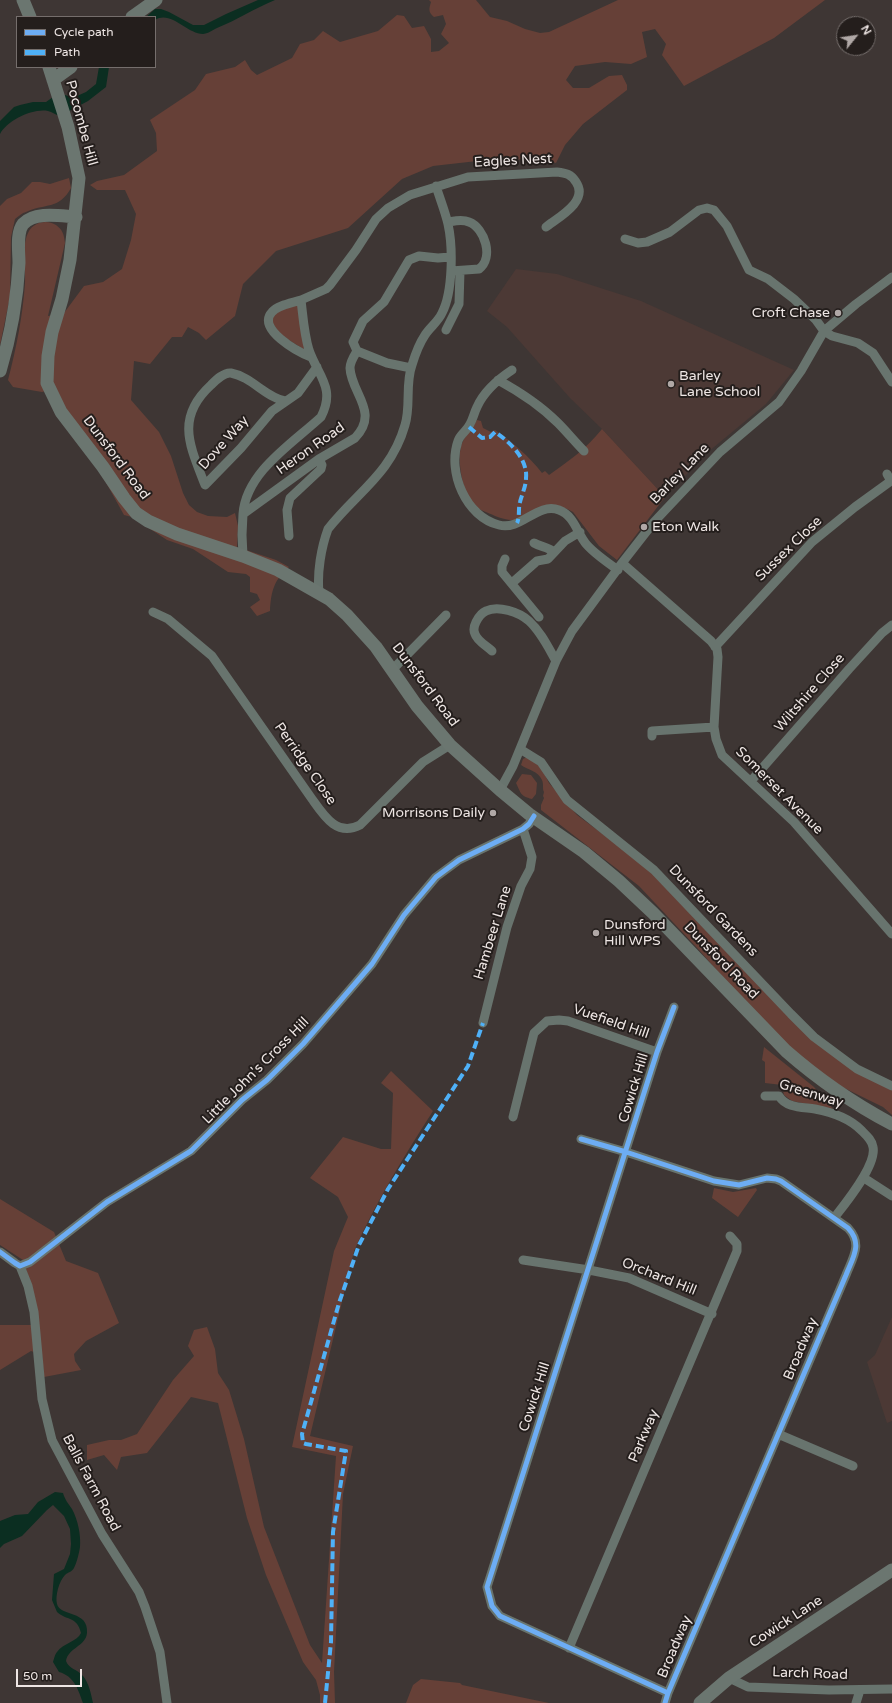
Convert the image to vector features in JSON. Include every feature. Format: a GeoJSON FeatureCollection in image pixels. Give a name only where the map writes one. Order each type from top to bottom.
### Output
{"type":"FeatureCollection","features":[{"type":"Feature","properties":{"kind":"main road"},"geometry":{"type":"LineString","coordinates":[[23,0],[30,16]]}},
{"type":"Feature","properties":{"kind":"main road"},"geometry":{"type":"LineString","coordinates":[[133,16],[156,0]]}},
{"type":"Feature","properties":{"kind":"main road","name":"Pocombe Hill"},"geometry":{"type":"LineString","coordinates":[[49,68],[65,116],[80,178],[70,260]]}},
{"type":"Feature","properties":{"kind":"main road"},"geometry":{"type":"LineString","coordinates":[[53,80],[70,68]]}},
{"type":"Feature","properties":{"kind":"main road"},"geometry":{"type":"LineString","coordinates":[[0,371],[15,314],[18,282],[19,235],[22,226],[30,219],[40,216],[76,217]]}},
{"type":"Feature","properties":{"kind":"main road","name":"Dunsford Road"},"geometry":{"type":"LineString","coordinates":[[70,260],[62,299],[52,332],[48,356],[47,383],[61,412],[136,513],[148,521],[177,534],[243,556],[278,570],[319,592],[347,615],[376,646],[417,706],[450,745],[500,790],[584,852],[619,881],[653,913],[786,1051],[810,1072],[873,1114],[892,1124]]}},
{"type":"Feature","properties":{"kind":"main road","name":"Cowick Lane"},"geometry":{"type":"LineString","coordinates":[[700,1703],[729,1678],[892,1570]]}},
{"type":"Feature","properties":{"kind":"street","name":"Eagles Nest"},"geometry":{"type":"LineString","coordinates":[[312,357],[302,352],[272,331],[268,324],[268,319],[273,310],[326,290],[356,250],[376,219],[388,208],[410,195],[468,177],[558,172],[568,174],[579,186],[579,195],[570,209],[546,226]]}},
{"type":"Feature","properties":{"kind":"street"},"geometry":{"type":"LineString","coordinates":[[436,186],[448,222],[451,241],[450,257],[456,271],[459,304],[446,330]]}},
{"type":"Feature","properties":{"kind":"street"},"geometry":{"type":"LineString","coordinates":[[625,239],[638,243],[647,242],[670,232],[699,210],[710,208],[719,214],[727,226],[749,270],[768,279],[794,299],[816,320],[824,331],[832,336],[858,343],[873,353],[892,382]]}},
{"type":"Feature","properties":{"kind":"street"},"geometry":{"type":"LineString","coordinates":[[448,222],[462,220],[475,225],[487,248],[484,266],[479,269],[456,271]]}},
{"type":"Feature","properties":{"kind":"street"},"geometry":{"type":"LineString","coordinates":[[411,368],[387,363],[357,351],[353,342],[358,328],[370,313],[384,302],[409,260],[419,256],[438,258],[450,257]]}},
{"type":"Feature","properties":{"kind":"street"},"geometry":{"type":"LineString","coordinates":[[319,592],[318,577],[325,537],[328,529],[378,476],[389,462],[405,425],[408,408],[408,390],[411,368],[424,336],[436,323],[446,304],[456,271]]}},
{"type":"Feature","properties":{"kind":"street","name":"Barley Lane"},"geometry":{"type":"LineString","coordinates":[[500,790],[520,750],[556,661],[572,631],[620,566],[654,522],[720,452],[779,402],[801,371],[824,331],[856,304],[892,277]]}},
{"type":"Feature","properties":{"kind":"street"},"geometry":{"type":"LineString","coordinates":[[243,556],[242,535],[245,497],[258,475],[280,453],[321,417],[326,403],[327,390],[324,378],[312,357],[307,342],[301,300]]}},
{"type":"Feature","properties":{"kind":"street","name":"Heron Road"},"geometry":{"type":"LineString","coordinates":[[243,514],[319,459],[355,438],[359,434],[364,421],[364,407],[353,379],[350,366],[357,351]]}},
{"type":"Feature","properties":{"kind":"street","name":"Dove Way"},"geometry":{"type":"LineString","coordinates":[[285,401],[274,398],[259,386],[239,375],[229,373],[221,376],[204,392],[192,408],[188,425],[191,444],[205,485],[241,448],[272,411],[298,393],[317,367]]}},
{"type":"Feature","properties":{"kind":"street"},"geometry":{"type":"LineString","coordinates":[[512,370],[498,380],[484,395],[477,406],[470,425],[458,440],[455,459],[459,483],[465,500],[474,510],[493,523],[501,526],[513,525],[546,509],[553,508],[568,515],[589,547],[620,566],[695,627],[715,647]]}},
{"type":"Feature","properties":{"kind":"street"},"geometry":{"type":"LineString","coordinates":[[498,380],[520,392],[544,410],[560,424],[584,450]]}},
{"type":"Feature","properties":{"kind":"street"},"geometry":{"type":"LineString","coordinates":[[289,536],[287,510],[290,498],[321,469],[322,465],[319,459]]}},
{"type":"Feature","properties":{"kind":"street","name":"Sussex Close"},"geometry":{"type":"LineString","coordinates":[[715,647],[812,542],[890,479]]}},
{"type":"Feature","properties":{"kind":"street"},"geometry":{"type":"LineString","coordinates":[[512,583],[537,561],[548,559],[565,541],[580,532]]}},
{"type":"Feature","properties":{"kind":"street"},"geometry":{"type":"LineString","coordinates":[[534,543],[541,547],[547,547],[554,552]]}},
{"type":"Feature","properties":{"kind":"street"},"geometry":{"type":"LineString","coordinates":[[505,559],[501,569],[525,602],[539,617]]}},
{"type":"Feature","properties":{"kind":"street"},"geometry":{"type":"LineString","coordinates":[[492,651],[478,639],[474,633],[474,626],[482,613],[487,610],[508,610],[519,614],[528,620],[541,634],[556,661]]}},
{"type":"Feature","properties":{"kind":"street","name":"Perridge Close"},"geometry":{"type":"LineString","coordinates":[[153,612],[168,619],[212,656],[312,799],[326,818],[334,825],[350,829],[360,825],[423,762],[450,745]]}},
{"type":"Feature","properties":{"kind":"street"},"geometry":{"type":"LineString","coordinates":[[393,670],[446,615]]}},
{"type":"Feature","properties":{"kind":"street","name":"Wiltshire Close"},"geometry":{"type":"LineString","coordinates":[[751,781],[882,633],[892,625]]}},
{"type":"Feature","properties":{"kind":"street","name":"Somerset Avenue"},"geometry":{"type":"LineString","coordinates":[[715,647],[718,657],[714,727],[716,739],[722,755],[794,822],[892,934]]}},
{"type":"Feature","properties":{"kind":"street"},"geometry":{"type":"LineString","coordinates":[[652,730],[714,727]]}},
{"type":"Feature","properties":{"kind":"street","name":"Dunsford Gardens"},"geometry":{"type":"LineString","coordinates":[[520,750],[541,762],[567,800],[654,870],[814,1037],[857,1069],[892,1086]]}},
{"type":"Feature","properties":{"kind":"street","name":"Little John's Cross Hill"},"geometry":{"type":"LineString","coordinates":[[20,1266],[30,1262],[107,1202],[191,1151],[242,1100],[267,1080],[303,1044],[372,964],[404,915],[436,877],[459,860],[523,829],[529,824],[534,816]]}},
{"type":"Feature","properties":{"kind":"street","name":"Hambeer Lane"},"geometry":{"type":"LineString","coordinates":[[483,1023],[507,927],[521,886],[530,869],[532,857],[523,829]]}},
{"type":"Feature","properties":{"kind":"street","name":"Cowick Hill"},"geometry":{"type":"LineString","coordinates":[[668,1693],[500,1616],[492,1606],[488,1593],[488,1580],[589,1270],[657,1052],[674,1007]]}},
{"type":"Feature","properties":{"kind":"street","name":"Vuefield Hill"},"geometry":{"type":"LineString","coordinates":[[512,1117],[521,1102],[534,1033],[547,1021],[568,1021],[657,1052]]}},
{"type":"Feature","properties":{"kind":"street","name":"Greenway"},"geometry":{"type":"LineString","coordinates":[[765,1096],[779,1096],[782,1102],[789,1105],[821,1110],[836,1115],[858,1127],[867,1136],[873,1147],[873,1157],[864,1178],[834,1218]]}},
{"type":"Feature","properties":{"kind":"street","name":"Broadway"},"geometry":{"type":"LineString","coordinates":[[581,1139],[626,1152],[693,1175],[729,1184],[739,1185],[767,1178],[776,1179],[834,1218],[853,1234],[857,1244],[665,1703]]}},
{"type":"Feature","properties":{"kind":"street"},"geometry":{"type":"LineString","coordinates":[[864,1178],[892,1196]]}},
{"type":"Feature","properties":{"kind":"street","name":"Parkway"},"geometry":{"type":"LineString","coordinates":[[569,1648],[712,1314],[737,1251],[737,1244],[730,1236]]}},
{"type":"Feature","properties":{"kind":"street"},"geometry":{"type":"LineString","coordinates":[[0,1252],[20,1266]]}},
{"type":"Feature","properties":{"kind":"street","name":"Orchard Hill"},"geometry":{"type":"LineString","coordinates":[[523,1260],[629,1278],[712,1314]]}},
{"type":"Feature","properties":{"kind":"street","name":"Balls Farm Road"},"geometry":{"type":"LineString","coordinates":[[20,1266],[28,1286],[34,1312],[42,1399],[52,1440],[102,1534],[139,1592],[160,1652],[167,1703]]}},
{"type":"Feature","properties":{"kind":"street"},"geometry":{"type":"LineString","coordinates":[[778,1434],[853,1466]]}},
{"type":"Feature","properties":{"kind":"street","name":"Larch Road"},"geometry":{"type":"LineString","coordinates":[[729,1678],[748,1686],[860,1690],[892,1689]]}},
{"type":"Feature","properties":{"kind":"street"},"geometry":{"type":"LineString","coordinates":[[856,1703],[860,1690]]}},
{"type":"Feature","properties":{"kind":"shaded area"},"geometry":{"type":"Polygon","coordinates":[[[258,0],[275,0],[205,34],[197,33],[167,18],[156,20],[156,16],[147,16],[155,9],[161,9],[193,25],[204,25],[258,0]]]}},
{"type":"Feature","properties":{"kind":"shaded area"},"geometry":{"type":"Polygon","coordinates":[[[429,0],[476,0],[490,17],[507,21],[525,29],[540,33],[549,32],[618,0],[825,0],[774,38],[684,86],[662,55],[666,44],[655,29],[642,32],[647,57],[631,64],[605,62],[575,66],[566,80],[573,88],[589,88],[609,76],[622,75],[627,85],[627,90],[583,124],[565,145],[556,163],[542,159],[486,160],[433,166],[402,179],[348,228],[276,251],[243,284],[235,316],[206,340],[199,333],[188,327],[182,337],[172,337],[150,364],[134,361],[131,400],[159,432],[171,456],[183,493],[189,505],[197,512],[208,516],[227,517],[235,513],[238,526],[237,547],[276,560],[289,567],[274,586],[270,611],[257,616],[250,607],[260,600],[257,594],[250,592],[250,577],[246,574],[228,572],[193,549],[167,540],[132,517],[124,515],[54,389],[42,392],[13,387],[8,380],[23,307],[25,283],[25,243],[31,228],[41,222],[49,222],[56,225],[63,233],[65,243],[48,316],[64,313],[84,286],[103,282],[122,269],[131,240],[136,214],[125,190],[97,190],[90,185],[97,181],[124,175],[157,151],[156,133],[150,120],[195,90],[206,74],[235,67],[245,60],[251,70],[257,75],[292,58],[300,44],[314,40],[323,31],[340,42],[378,31],[397,15],[404,16],[412,28],[424,26],[431,39],[431,52],[439,51],[449,43],[441,34],[446,24],[443,15],[434,17],[431,14],[429,9],[431,2],[429,0]]]}},
{"type":"Feature","properties":{"kind":"shaded area"},"geometry":{"type":"Polygon","coordinates":[[[99,68],[109,68],[106,87],[88,101],[60,116],[48,111],[42,111],[21,116],[8,124],[0,134],[0,121],[14,107],[33,102],[46,102],[53,97],[65,95],[71,97],[77,96],[86,92],[96,84],[99,68]]]}},
{"type":"Feature","properties":{"kind":"shaded area"},"geometry":{"type":"Polygon","coordinates":[[[69,178],[71,188],[62,200],[51,205],[25,212],[15,219],[11,237],[10,297],[0,345],[0,206],[7,199],[21,193],[32,182],[50,184],[69,178]]]}},
{"type":"Feature","properties":{"kind":"shaded area","name":"Barley Lane School"},"geometry":{"type":"Polygon","coordinates":[[[516,269],[557,274],[641,301],[794,370],[766,404],[708,452],[665,497],[602,429],[570,398],[507,327],[487,311],[516,269]]]}},
{"type":"Feature","properties":{"kind":"shaded area"},"geometry":{"type":"Polygon","coordinates":[[[296,304],[299,306],[305,350],[276,332],[272,326],[273,315],[275,313],[296,304]]]}},
{"type":"Feature","properties":{"kind":"shaded area"},"geometry":{"type":"Polygon","coordinates":[[[477,420],[481,421],[483,428],[491,432],[495,430],[526,455],[542,473],[545,471],[549,475],[584,448],[602,429],[665,497],[617,560],[599,546],[573,512],[565,508],[551,508],[524,519],[516,520],[508,520],[495,516],[481,510],[473,505],[469,500],[460,469],[461,446],[477,420]]]}},
{"type":"Feature","properties":{"kind":"shaded area"},"geometry":{"type":"Polygon","coordinates":[[[527,757],[541,767],[549,783],[577,815],[643,864],[801,1029],[892,1089],[892,1115],[883,1107],[838,1085],[801,1058],[741,998],[699,950],[639,886],[541,810],[541,805],[544,798],[543,782],[533,771],[521,765],[523,759],[527,757]]]}},
{"type":"Feature","properties":{"kind":"shaded area"},"geometry":{"type":"Polygon","coordinates":[[[522,774],[531,775],[537,783],[536,794],[532,799],[520,792],[516,783],[522,774]]]}},
{"type":"Feature","properties":{"kind":"shaded area"},"geometry":{"type":"Polygon","coordinates":[[[764,1047],[814,1087],[833,1109],[792,1101],[784,1095],[782,1085],[765,1083],[765,1062],[762,1060],[764,1047]]]}},
{"type":"Feature","properties":{"kind":"shaded area"},"geometry":{"type":"Polygon","coordinates":[[[391,1071],[433,1111],[391,1180],[354,1251],[310,1436],[353,1446],[343,1494],[334,1672],[335,1703],[320,1703],[320,1695],[316,1680],[303,1662],[266,1575],[247,1518],[218,1403],[191,1397],[147,1453],[121,1457],[117,1470],[104,1455],[87,1460],[87,1445],[109,1440],[121,1440],[137,1434],[173,1380],[194,1356],[188,1346],[194,1330],[207,1327],[215,1349],[218,1373],[229,1390],[244,1439],[264,1527],[310,1645],[322,1663],[336,1456],[292,1447],[334,1251],[348,1217],[338,1197],[310,1178],[343,1137],[381,1149],[391,1149],[393,1093],[381,1083],[391,1071]]]}},
{"type":"Feature","properties":{"kind":"shaded area"},"geometry":{"type":"Polygon","coordinates":[[[714,1188],[733,1192],[756,1188],[757,1190],[738,1217],[712,1198],[714,1188]]]}},
{"type":"Feature","properties":{"kind":"shaded area"},"geometry":{"type":"Polygon","coordinates":[[[0,1199],[54,1232],[66,1261],[98,1273],[119,1323],[86,1341],[74,1354],[75,1361],[81,1370],[44,1377],[42,1355],[31,1351],[0,1370],[0,1325],[31,1325],[31,1285],[23,1260],[0,1245],[0,1199]]]}},
{"type":"Feature","properties":{"kind":"shaded area"},"geometry":{"type":"Polygon","coordinates":[[[892,1317],[892,1421],[887,1423],[867,1362],[875,1355],[892,1317]]]}},
{"type":"Feature","properties":{"kind":"shaded area"},"geometry":{"type":"Polygon","coordinates":[[[55,1492],[63,1493],[74,1513],[80,1542],[74,1568],[65,1575],[59,1585],[57,1604],[63,1611],[79,1617],[84,1621],[87,1633],[84,1641],[70,1653],[66,1661],[69,1666],[81,1674],[87,1682],[93,1703],[83,1703],[75,1684],[64,1674],[59,1672],[53,1662],[60,1649],[81,1633],[74,1621],[57,1612],[52,1600],[54,1574],[64,1569],[70,1554],[70,1529],[64,1516],[53,1505],[22,1536],[4,1544],[0,1548],[0,1521],[15,1515],[28,1514],[38,1502],[55,1492]]]}},
{"type":"Feature","properties":{"kind":"shaded area"},"geometry":{"type":"Polygon","coordinates":[[[421,1679],[460,1683],[462,1685],[549,1703],[406,1703],[413,1685],[421,1679]]]}},
{"type":"Feature","properties":{"kind":"marked path"},"geometry":{"type":"LineString","coordinates":[[469,427],[482,438],[490,437],[495,432],[506,440],[521,457],[526,471],[526,478],[525,487],[519,505],[517,523]]}},
{"type":"Feature","properties":{"kind":"marked path"},"geometry":{"type":"LineString","coordinates":[[325,1703],[331,1642],[333,1532],[346,1451],[303,1443],[302,1434],[339,1303],[359,1245],[388,1189],[468,1066],[483,1023]]}},
{"type":"Feature","properties":{"kind":"cycle path"},"geometry":{"type":"LineString","coordinates":[[0,1252],[20,1266],[30,1262],[107,1202],[191,1151],[242,1100],[267,1080],[303,1044],[372,964],[404,915],[436,877],[459,860],[523,829],[529,824],[534,816]]}},
{"type":"Feature","properties":{"kind":"cycle path"},"geometry":{"type":"LineString","coordinates":[[668,1693],[500,1616],[492,1606],[487,1587],[657,1052],[674,1007]]}},
{"type":"Feature","properties":{"kind":"cycle path"},"geometry":{"type":"LineString","coordinates":[[581,1139],[714,1181],[739,1185],[767,1178],[776,1179],[848,1228],[853,1234],[856,1245],[854,1256],[665,1703]]}},
{"type":"Feature","properties":{"kind":"place","name":"Croft Chase"},"geometry":{"type":"Point","coordinates":[838,313]}},
{"type":"Feature","properties":{"kind":"place","name":"Barley Lane School"},"geometry":{"type":"Point","coordinates":[671,384]}},
{"type":"Feature","properties":{"kind":"place","name":"Eton Walk"},"geometry":{"type":"Point","coordinates":[644,527]}},
{"type":"Feature","properties":{"kind":"place","name":"Morrisons Daily"},"geometry":{"type":"Point","coordinates":[493,813]}},
{"type":"Feature","properties":{"kind":"place","name":"Dunsford Hill WPS"},"geometry":{"type":"Point","coordinates":[596,933]}}]}
